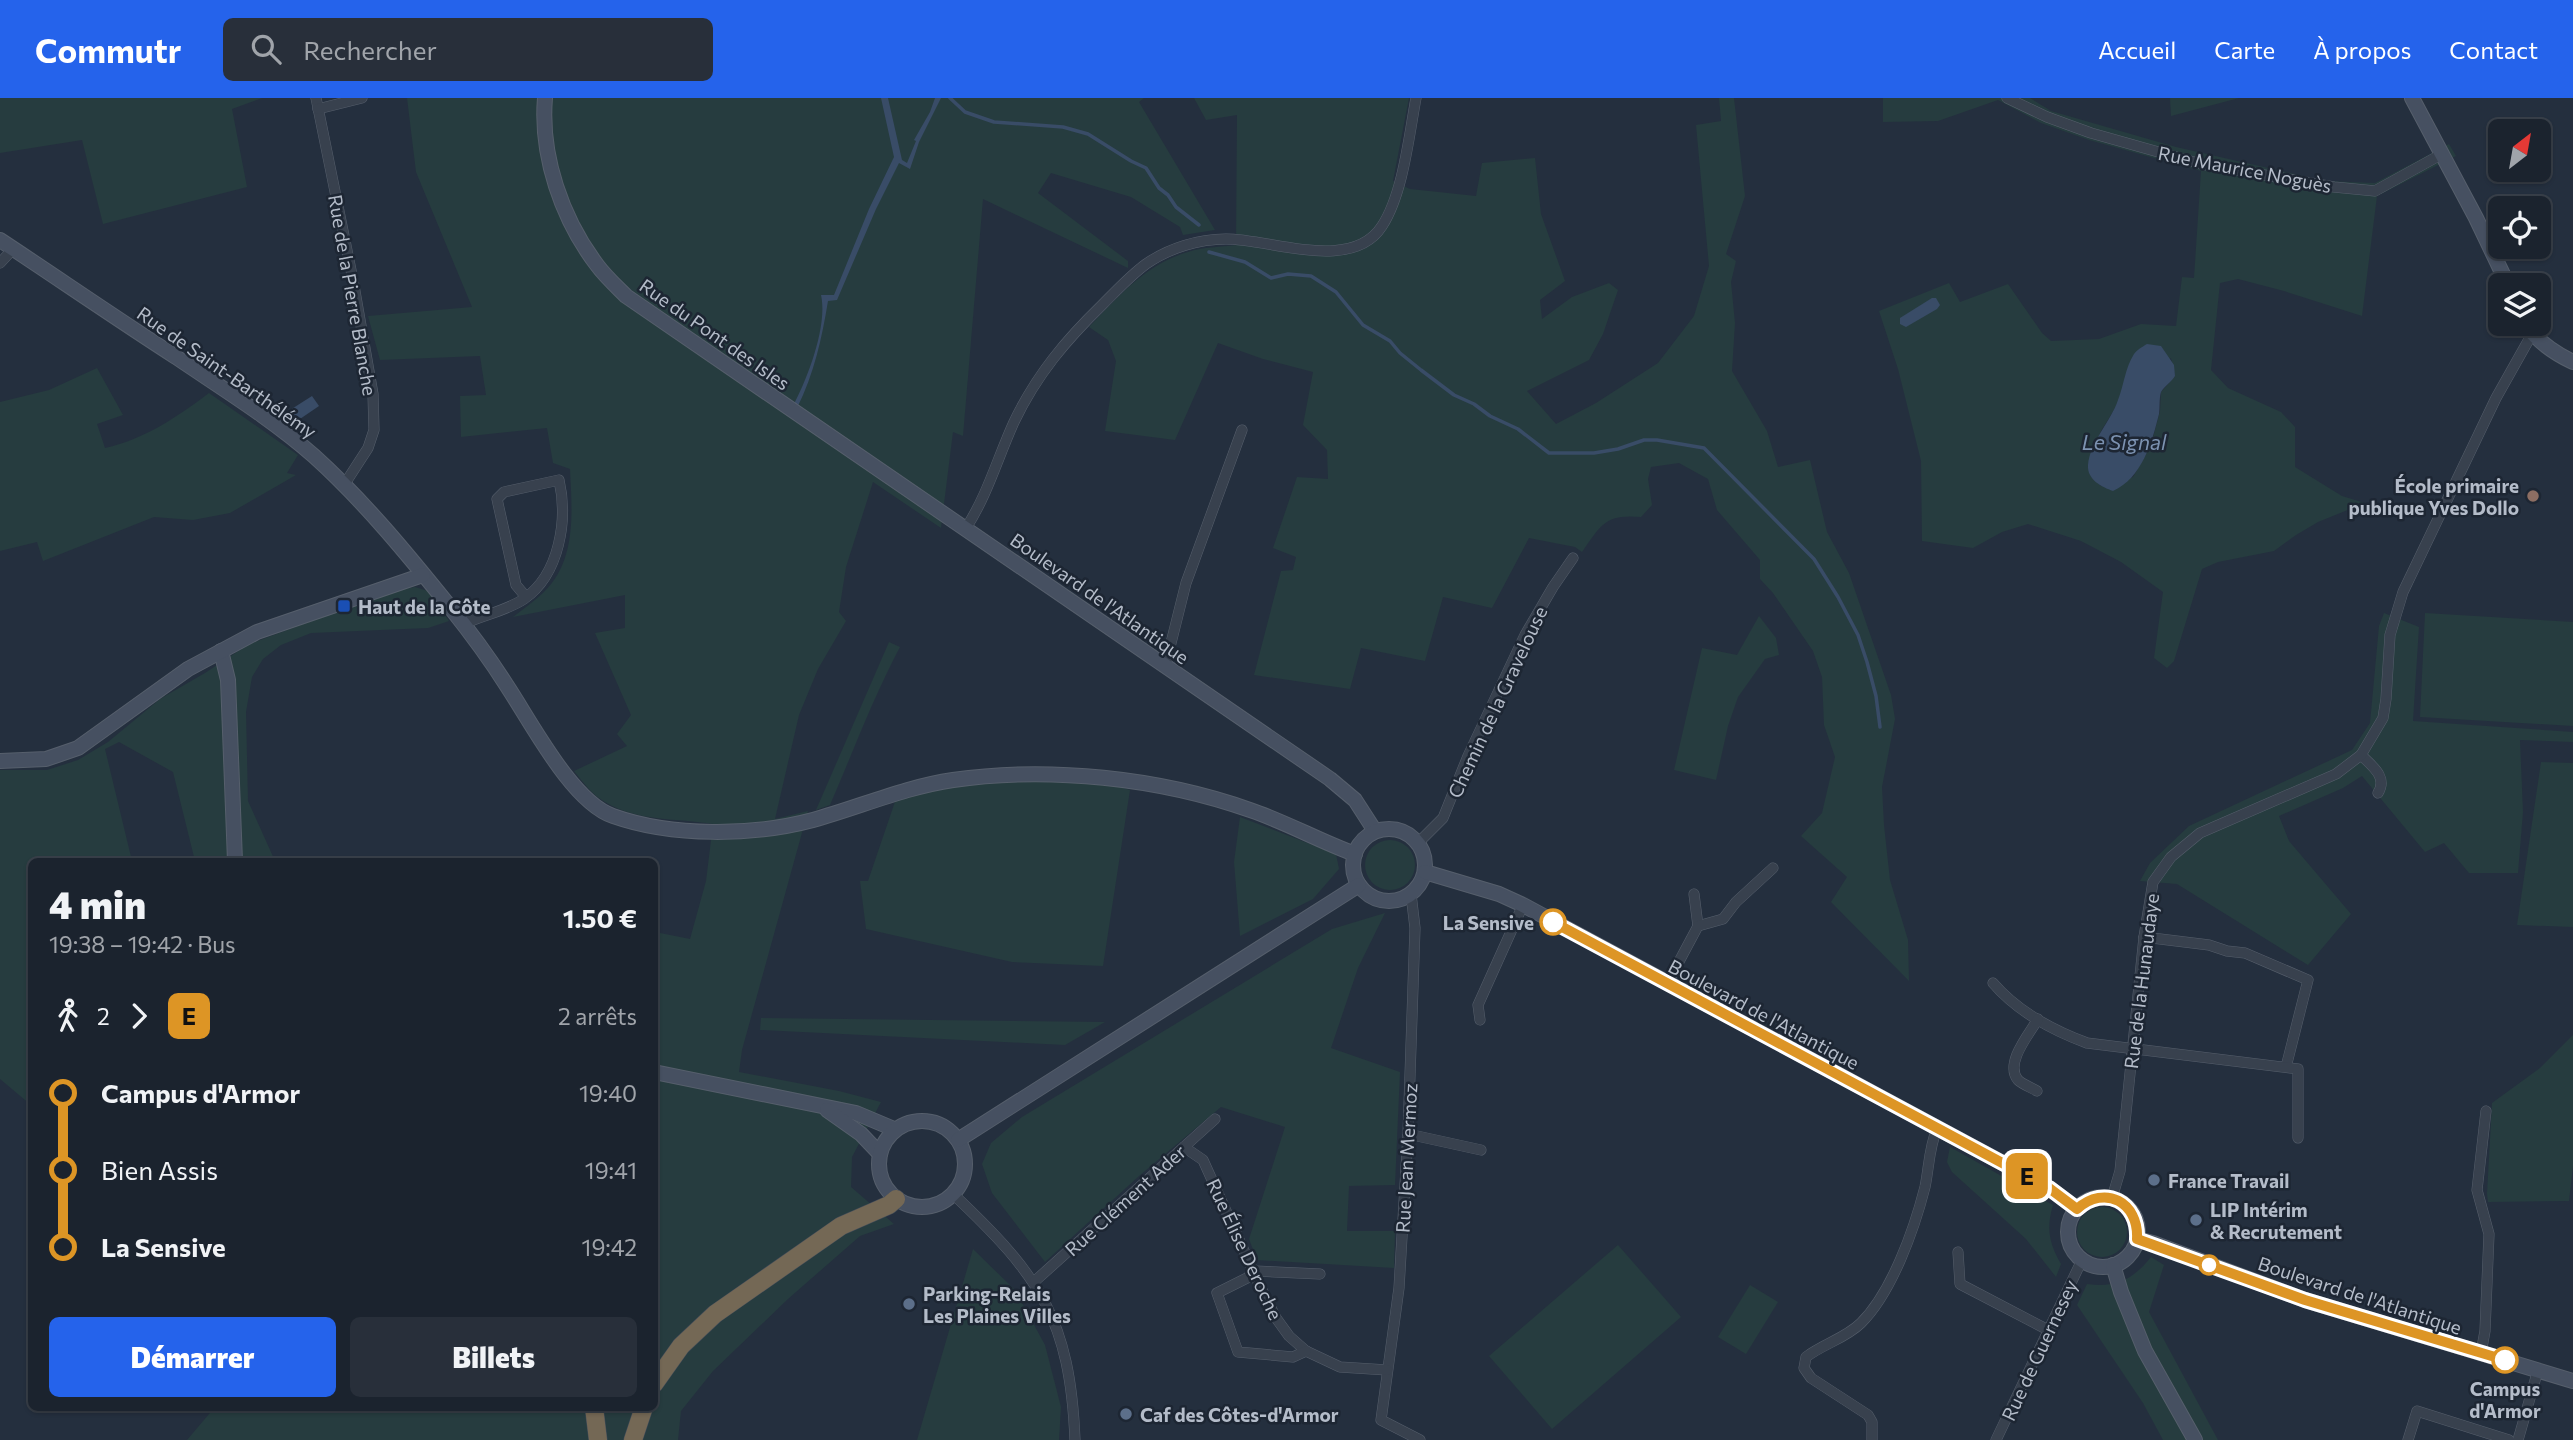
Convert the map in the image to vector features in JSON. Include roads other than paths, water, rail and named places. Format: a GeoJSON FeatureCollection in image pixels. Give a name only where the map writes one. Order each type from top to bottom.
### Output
{"type":"FeatureCollection","features":[{"type":"Feature","properties":{"kind":"highway"},"geometry":{"type":"LineString","coordinates":[[658,1378],[681,1346],[715,1314],[841,1226],[889,1205],[895,1199]]}},
{"type":"Feature","properties":{"kind":"highway"},"geometry":{"type":"LineString","coordinates":[[594,1411],[598,1440]]}},
{"type":"Feature","properties":{"kind":"highway"},"geometry":{"type":"LineString","coordinates":[[633,1440],[643,1411]]}},
{"type":"Feature","properties":{"kind":"main road","name":"Rue du Pont des Isles"},"geometry":{"type":"LineString","coordinates":[[545,98],[543,114],[558,192],[575,231],[597,266],[626,296],[652,316],[790,410]]}},
{"type":"Feature","properties":{"kind":"main road"},"geometry":{"type":"LineString","coordinates":[[2412,98],[2503,273]]}},
{"type":"Feature","properties":{"kind":"main road","name":"Rue de Saint-Barthélémy"},"geometry":{"type":"LineString","coordinates":[[0,240],[271,421],[314,456],[344,485],[464,624],[504,680],[564,774],[584,797],[607,814],[640,825],[675,830],[759,830],[812,820],[897,793],[951,780],[1076,776],[1127,781],[1182,791],[1249,809],[1354,854]]}},
{"type":"Feature","properties":{"kind":"main road"},"geometry":{"type":"LineString","coordinates":[[2536,336],[2559,355],[2573,362]]}},
{"type":"Feature","properties":{"kind":"main road","name":"Boulevard de l'Atlantique"},"geometry":{"type":"LineString","coordinates":[[790,410],[1330,779],[1355,800],[1375,831]]}},
{"type":"Feature","properties":{"kind":"main road"},"geometry":{"type":"LineString","coordinates":[[0,761],[46,759],[78,748],[188,669],[257,632],[423,575]]}},
{"type":"Feature","properties":{"kind":"main road"},"geometry":{"type":"LineString","coordinates":[[221,651],[229,691],[236,858]]}},
{"type":"Feature","properties":{"kind":"main road"},"geometry":{"type":"LineString","coordinates":[[1399,830],[1410,835],[1418,844],[1426,862],[1425,872],[1418,888],[1411,894],[1401,900],[1377,899],[1359,885],[1354,875],[1354,854],[1359,845],[1375,831],[1399,830]]}},
{"type":"Feature","properties":{"kind":"main road","name":"Boulevard de l'Atlantique"},"geometry":{"type":"LineString","coordinates":[[1425,872],[1499,894],[1522,905],[2049,1188],[2077,1209]]}},
{"type":"Feature","properties":{"kind":"main road"},"geometry":{"type":"LineString","coordinates":[[958,1140],[1359,885]]}},
{"type":"Feature","properties":{"kind":"main road"},"geometry":{"type":"LineString","coordinates":[[658,1073],[856,1113],[894,1129]]}},
{"type":"Feature","properties":{"kind":"main road"},"geometry":{"type":"LineString","coordinates":[[824,1107],[861,1134],[880,1154]]}},
{"type":"Feature","properties":{"kind":"main road"},"geometry":{"type":"LineString","coordinates":[[914,1121],[926,1121],[949,1130],[958,1140],[965,1162],[960,1185],[953,1194],[932,1207],[907,1205],[895,1199],[886,1189],[880,1177],[878,1163],[894,1129],[914,1121]]}},
{"type":"Feature","properties":{"kind":"main road"},"geometry":{"type":"LineString","coordinates":[[2093,1198],[2112,1198],[2129,1209],[2137,1228],[2137,1239],[2129,1255],[2113,1265],[2092,1265],[2074,1252],[2069,1241],[2070,1219],[2077,1209],[2093,1198]]}},
{"type":"Feature","properties":{"kind":"main road","name":"Boulevard de l'Atlantique"},"geometry":{"type":"LineString","coordinates":[[2137,1239],[2305,1300],[2573,1381]]}},
{"type":"Feature","properties":{"kind":"main road"},"geometry":{"type":"LineString","coordinates":[[2113,1265],[2145,1351],[2195,1440]]}},
{"type":"Feature","properties":{"kind":"street","name":"Rue de la Pierre Blanche"},"geometry":{"type":"LineString","coordinates":[[316,98],[373,394],[374,430],[368,448],[344,485]]}},
{"type":"Feature","properties":{"kind":"street"},"geometry":{"type":"LineString","coordinates":[[318,109],[362,98]]}},
{"type":"Feature","properties":{"kind":"street"},"geometry":{"type":"LineString","coordinates":[[965,528],[976,513],[1014,422],[1052,357],[1146,264],[1172,249],[1202,241],[1227,239],[1329,251],[1356,248],[1373,239],[1383,224],[1399,183],[1416,98]]}},
{"type":"Feature","properties":{"kind":"street","name":"Rue Maurice Noguès"},"geometry":{"type":"LineString","coordinates":[[2007,98],[2091,134],[2202,164],[2334,187],[2375,191],[2442,154]]}},
{"type":"Feature","properties":{"kind":"street"},"geometry":{"type":"LineString","coordinates":[[0,263],[13,249]]}},
{"type":"Feature","properties":{"kind":"street","name":"Rue de la Hunaudaye"},"geometry":{"type":"LineString","coordinates":[[2112,1198],[2120,1171],[2144,937],[2153,882],[2161,868],[2200,833],[2336,774],[2361,755],[2383,718],[2393,618],[2410,575],[2525,336]]}},
{"type":"Feature","properties":{"kind":"street"},"geometry":{"type":"LineString","coordinates":[[1165,667],[1185,583],[1242,430]]}},
{"type":"Feature","properties":{"kind":"street"},"geometry":{"type":"LineString","coordinates":[[464,624],[501,610],[526,597],[538,586],[558,546],[564,499],[559,480],[504,492],[497,499],[516,585],[526,597]]}},
{"type":"Feature","properties":{"kind":"street","name":"Chemin de la Gravelouse"},"geometry":{"type":"LineString","coordinates":[[1418,844],[1443,818],[1468,756],[1525,635],[1573,558]]}},
{"type":"Feature","properties":{"kind":"street"},"geometry":{"type":"LineString","coordinates":[[2361,755],[2380,777],[2382,787],[2378,793]]}},
{"type":"Feature","properties":{"kind":"street"},"geometry":{"type":"LineString","coordinates":[[1698,926],[1723,919],[1736,902],[1773,867]]}},
{"type":"Feature","properties":{"kind":"street","name":"Rue Jean Mermoz"},"geometry":{"type":"LineString","coordinates":[[1411,894],[1415,928],[1408,1133],[1399,1289],[1381,1420],[1420,1440]]}},
{"type":"Feature","properties":{"kind":"street"},"geometry":{"type":"LineString","coordinates":[[1667,984],[1698,926],[1694,894]]}},
{"type":"Feature","properties":{"kind":"street"},"geometry":{"type":"LineString","coordinates":[[1479,1020],[1478,1005],[1522,905]]}},
{"type":"Feature","properties":{"kind":"street"},"geometry":{"type":"LineString","coordinates":[[2144,937],[2209,945],[2245,953],[2308,980],[2286,1067]]}},
{"type":"Feature","properties":{"kind":"street"},"geometry":{"type":"LineString","coordinates":[[1993,983],[2010,1002],[2087,1043],[2298,1069],[2298,1138]]}},
{"type":"Feature","properties":{"kind":"street"},"geometry":{"type":"LineString","coordinates":[[2037,1091],[2018,1080],[2014,1061],[2038,1019]]}},
{"type":"Feature","properties":{"kind":"street"},"geometry":{"type":"LineString","coordinates":[[2481,1353],[2486,1331],[2489,1234],[2477,1190],[2486,1111]]}},
{"type":"Feature","properties":{"kind":"street","name":"Rue Clément Ader"},"geometry":{"type":"LineString","coordinates":[[1035,1281],[1215,1119]]}},
{"type":"Feature","properties":{"kind":"street"},"geometry":{"type":"LineString","coordinates":[[1872,1440],[1872,1422],[1868,1415],[1811,1378],[1804,1368],[1806,1357],[1855,1329],[1885,1289],[1913,1225],[1937,1129]]}},
{"type":"Feature","properties":{"kind":"street"},"geometry":{"type":"LineString","coordinates":[[1408,1133],[1481,1150]]}},
{"type":"Feature","properties":{"kind":"street","name":"Rue Élise Deroche"},"geometry":{"type":"LineString","coordinates":[[1184,1147],[1203,1160],[1276,1318],[1289,1336],[1306,1352],[1340,1367],[1387,1370]]}},
{"type":"Feature","properties":{"kind":"street"},"geometry":{"type":"LineString","coordinates":[[953,1194],[998,1238],[1035,1281],[1051,1310],[1064,1346],[1073,1396],[1076,1440]]}},
{"type":"Feature","properties":{"kind":"street"},"geometry":{"type":"LineString","coordinates":[[1958,1252],[1960,1284],[2050,1331]]}},
{"type":"Feature","properties":{"kind":"street","name":"Rue de Guernesey"},"geometry":{"type":"LineString","coordinates":[[1996,1440],[2082,1260]]}},
{"type":"Feature","properties":{"kind":"street"},"geometry":{"type":"LineString","coordinates":[[1306,1352],[1293,1357],[1238,1352],[1217,1293],[1255,1271],[1320,1274]]}},
{"type":"Feature","properties":{"kind":"street"},"geometry":{"type":"LineString","coordinates":[[2518,1440],[2538,1370]]}},
{"type":"Feature","properties":{"kind":"street"},"geometry":{"type":"LineString","coordinates":[[2408,1440],[2417,1411],[2509,1440]]}},
{"type":"Feature","properties":{"kind":"water"},"geometry":{"type":"Polygon","coordinates":[[[881,98],[888,98],[902,160],[907,163],[916,141],[914,140],[935,98],[941,98],[919,142],[910,169],[899,163],[837,300],[828,301],[817,356],[797,408],[793,406],[810,368],[819,337],[822,322],[821,295],[834,295],[869,209],[894,157],[881,98]]]}},
{"type":"Feature","properties":{"kind":"water"},"geometry":{"type":"Polygon","coordinates":[[[1936,298],[1940,305],[1937,309],[1906,327],[1900,324],[1900,318],[1936,298]]]}},
{"type":"Feature","properties":{"kind":"water","name":"Le Signal"},"geometry":{"type":"Polygon","coordinates":[[[2147,344],[2161,346],[2174,365],[2175,376],[2161,392],[2159,414],[2144,458],[2131,477],[2113,491],[2100,485],[2090,475],[2090,456],[2115,408],[2131,359],[2147,344]]]}},
{"type":"Feature","properties":{"kind":"water"},"geometry":{"type":"Polygon","coordinates":[[[312,396],[319,406],[297,421],[290,410],[312,396]]]}},
{"type":"Feature","properties":{"kind":"waterway"},"geometry":{"type":"LineString","coordinates":[[950,98],[965,112],[994,122],[1063,127],[1088,134],[1146,168],[1176,207],[1199,225]]}},
{"type":"Feature","properties":{"kind":"waterway"},"geometry":{"type":"LineString","coordinates":[[1209,252],[1245,262],[1271,278],[1288,274],[1311,276],[1336,292],[1363,325],[1390,341],[1400,353],[1454,395],[1518,429],[1549,453],[1594,453],[1618,449],[1644,440],[1704,448],[1814,559],[1838,597],[1858,635],[1867,662],[1876,696],[1880,727]]}},
{"type":"Feature","properties":{"kind":"place","name":"École primaire publique Yves Dollo"},"geometry":{"type":"Point","coordinates":[2533,496]}},
{"type":"Feature","properties":{"kind":"place","name":"Haut de la Côte"},"geometry":{"type":"Point","coordinates":[344,606]}},
{"type":"Feature","properties":{"kind":"place","name":"La Sensive"},"geometry":{"type":"Point","coordinates":[1553,922]}},
{"type":"Feature","properties":{"kind":"place","name":"France Travail"},"geometry":{"type":"Point","coordinates":[2154,1180]}},
{"type":"Feature","properties":{"kind":"place","name":"LIP Intérim & Recrutement"},"geometry":{"type":"Point","coordinates":[2196,1220]}},
{"type":"Feature","properties":{"kind":"place","name":"Parking-Relais Les Plaines Villes"},"geometry":{"type":"Point","coordinates":[909,1304]}},
{"type":"Feature","properties":{"kind":"place","name":"Campus d'Armor"},"geometry":{"type":"Point","coordinates":[2505,1360]}},
{"type":"Feature","properties":{"kind":"place","name":"Caf des Côtes-d'Armor"},"geometry":{"type":"Point","coordinates":[1126,1414]}}]}
